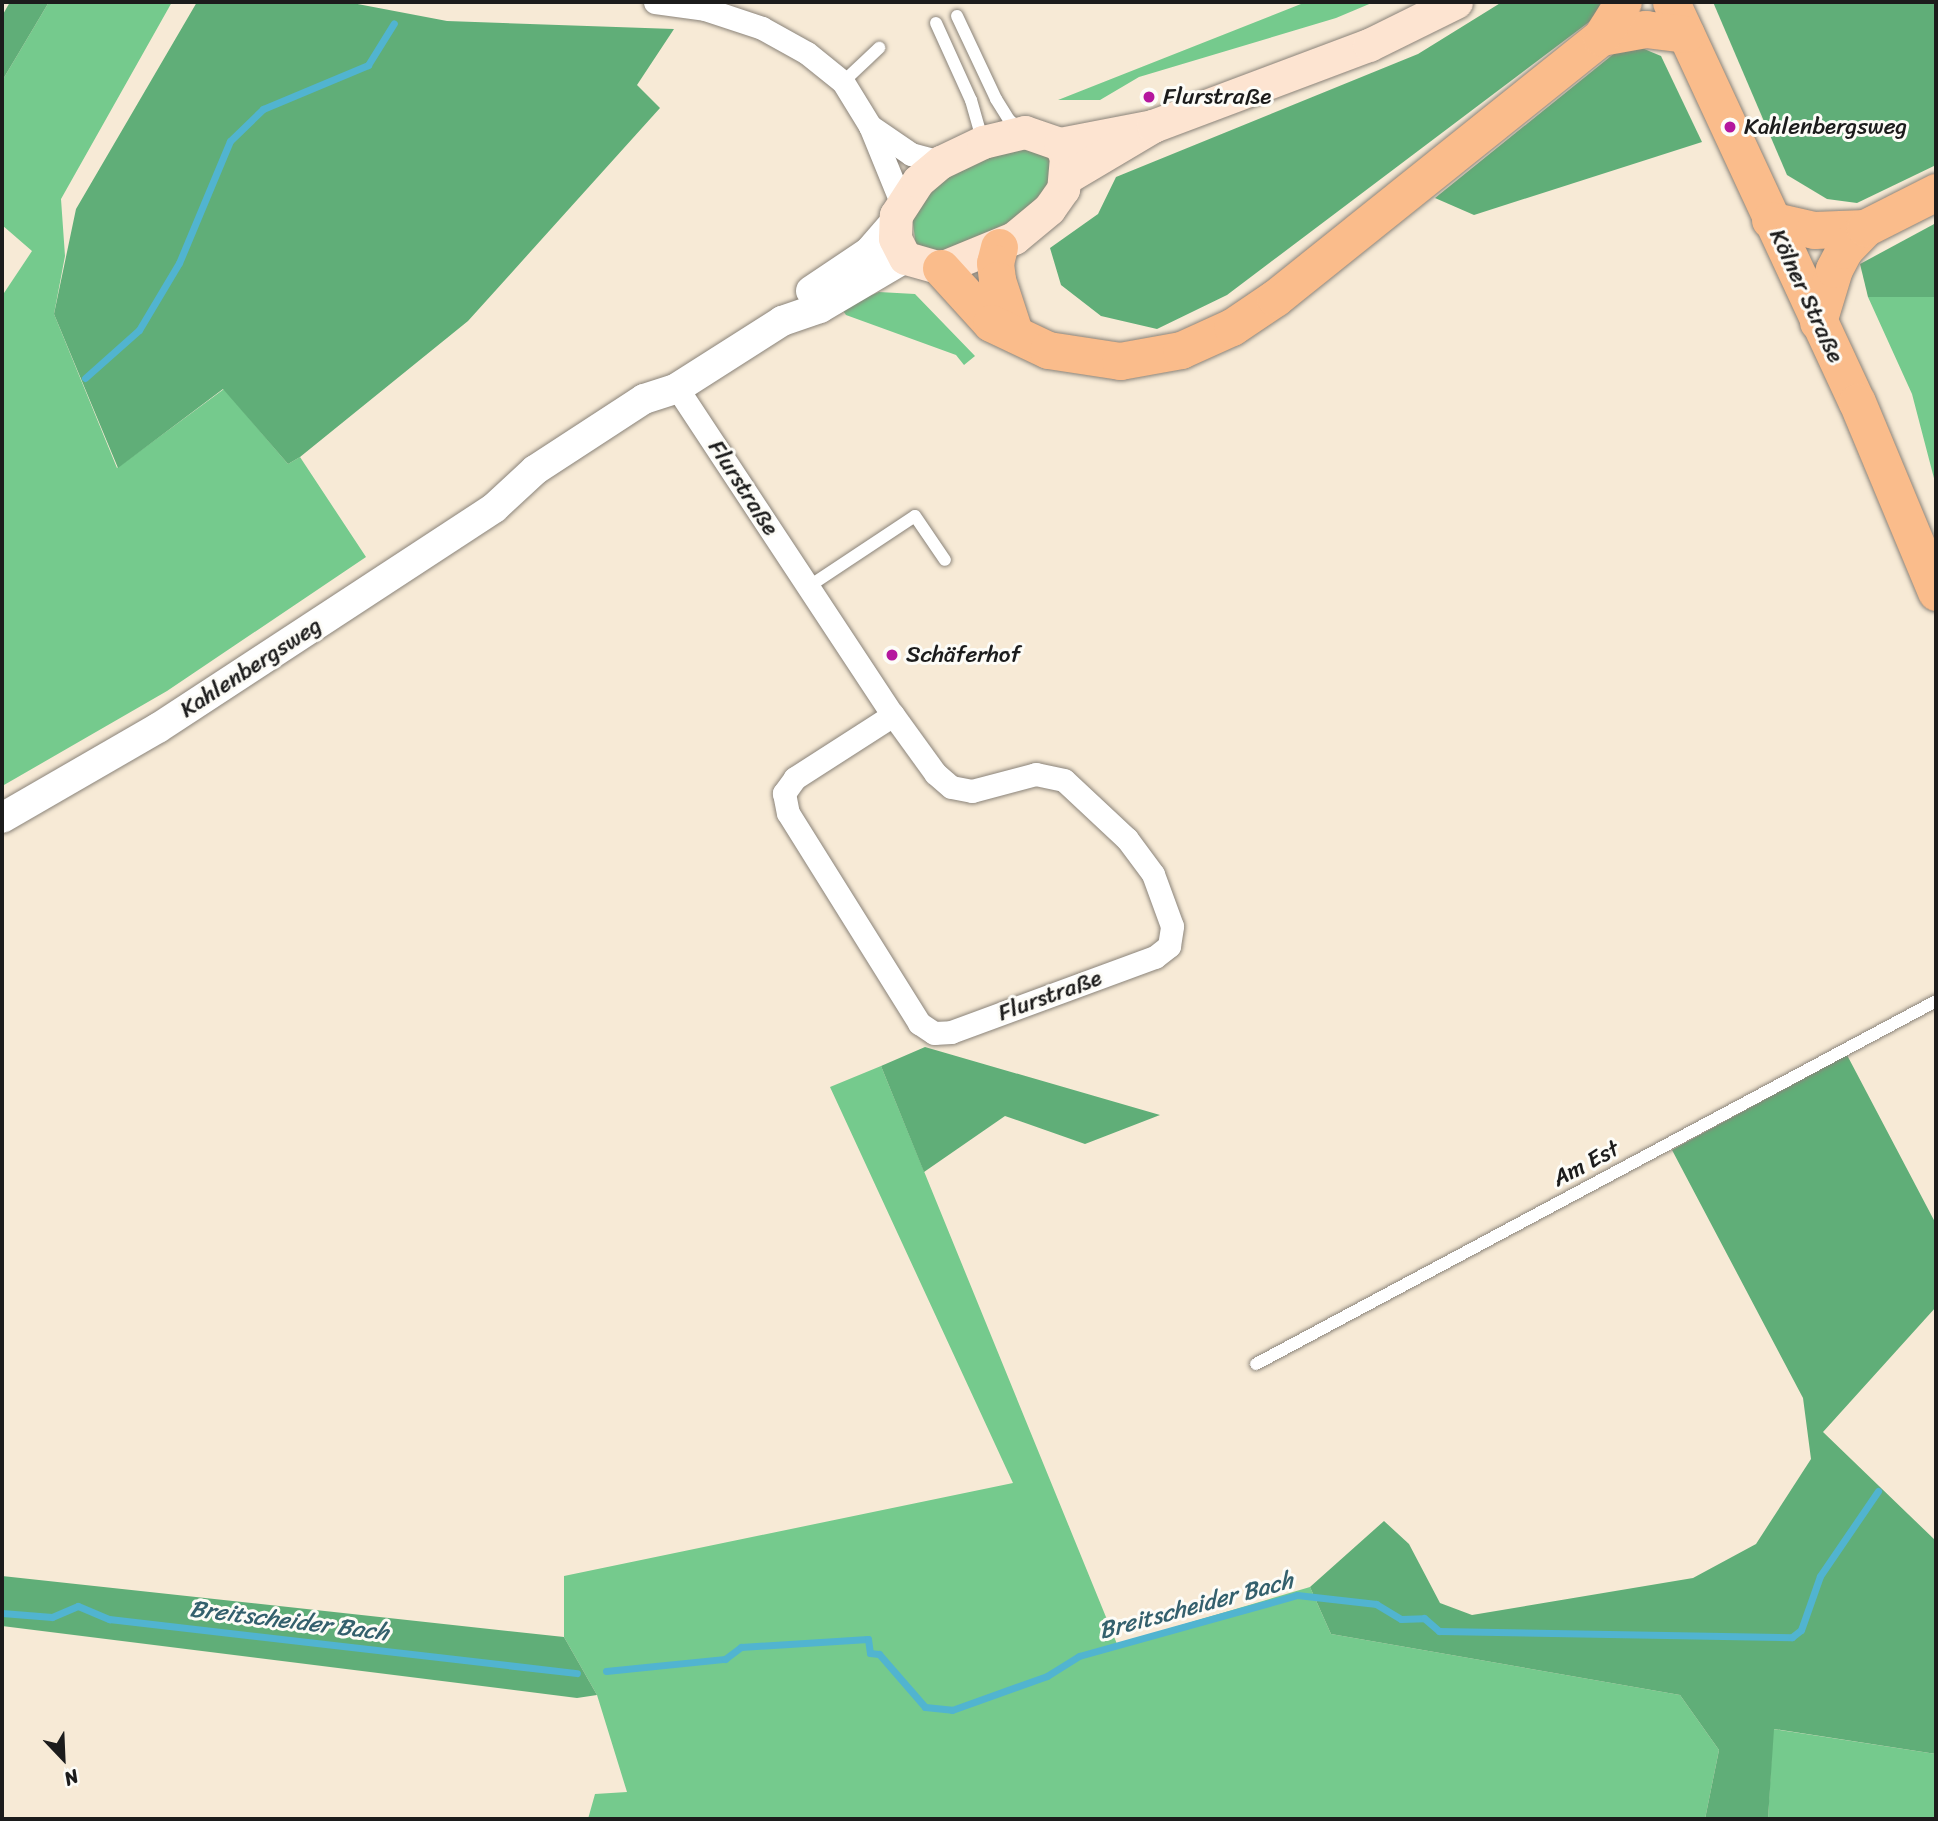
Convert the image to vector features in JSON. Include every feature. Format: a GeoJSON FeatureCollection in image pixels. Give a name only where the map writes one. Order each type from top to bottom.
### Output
{"type":"FeatureCollection","features":[{"type":"Feature","properties":{"kind":"main road"},"geometry":{"type":"LineString","coordinates":[[1026,132],[1060,144],[1153,126],[1369,45],[1457,2]]}},
{"type":"Feature","properties":{"kind":"main road"},"geometry":{"type":"LineString","coordinates":[[897,213],[905,258],[941,268],[991,323],[1013,331],[1048,350],[1120,361],[1181,350],[1232,327],[1275,298],[1601,37],[1623,2]]}},
{"type":"Feature","properties":{"kind":"main road","name":"Kölner Straße"},"geometry":{"type":"LineString","coordinates":[[1671,2],[1818,322],[1936,592]]}},
{"type":"Feature","properties":{"kind":"main road"},"geometry":{"type":"LineString","coordinates":[[1601,37],[1645,29],[1686,34]]}},
{"type":"Feature","properties":{"kind":"main road"},"geometry":{"type":"LineString","coordinates":[[941,268],[999,247],[1049,209],[1067,177],[1153,126]]}},
{"type":"Feature","properties":{"kind":"main road","name":"Kahlenbergsweg"},"geometry":{"type":"LineString","coordinates":[[897,213],[941,162],[984,142],[1026,132]]}},
{"type":"Feature","properties":{"kind":"main road"},"geometry":{"type":"LineString","coordinates":[[1060,144],[1067,177]]}},
{"type":"Feature","properties":{"kind":"main road"},"geometry":{"type":"LineString","coordinates":[[1818,322],[1833,268],[1865,228],[1936,192]]}},
{"type":"Feature","properties":{"kind":"main road"},"geometry":{"type":"LineString","coordinates":[[1770,220],[1814,230],[1865,228]]}},
{"type":"Feature","properties":{"kind":"main road"},"geometry":{"type":"LineString","coordinates":[[999,247],[995,263],[1013,331]]}},
{"type":"Feature","properties":{"kind":"street"},"geometry":{"type":"LineString","coordinates":[[655,2],[705,9],[762,28],[807,53],[843,82],[870,126],[897,213]]}},
{"type":"Feature","properties":{"kind":"street"},"geometry":{"type":"LineString","coordinates":[[870,126],[911,154],[941,162]]}},
{"type":"Feature","properties":{"kind":"street","name":"Kahlenbergsweg"},"geometry":{"type":"LineString","coordinates":[[782,321],[809,292],[869,251],[897,213]]}},
{"type":"Feature","properties":{"kind":"street","name":"Kahlenbergsweg"},"geometry":{"type":"LineString","coordinates":[[2,818],[158,728],[494,508],[547,486],[651,416],[677,388],[782,321],[820,308],[905,258]]}},
{"type":"Feature","properties":{"kind":"street","name":"Flurstraße"},"geometry":{"type":"LineString","coordinates":[[677,388],[934,773],[951,787],[972,791],[1036,774],[1064,780],[1127,839],[1153,874],[1172,926],[1169,946],[1155,957],[951,1032],[934,1033],[919,1023],[788,813],[784,793],[795,778],[893,715]]}},
{"type":"Feature","properties":{"kind":"lane"},"geometry":{"type":"LineString","coordinates":[[957,16],[996,99],[1009,120],[1026,132]]}},
{"type":"Feature","properties":{"kind":"lane"},"geometry":{"type":"LineString","coordinates":[[936,23],[971,100],[984,142]]}},
{"type":"Feature","properties":{"kind":"lane"},"geometry":{"type":"LineString","coordinates":[[843,82],[879,48]]}},
{"type":"Feature","properties":{"kind":"lane"},"geometry":{"type":"LineString","coordinates":[[808,587],[915,516],[945,559]]}},
{"type":"Feature","properties":{"kind":"lane","name":"Am Est"},"geometry":{"type":"LineString","coordinates":[[1256,1364],[1936,1002]]}},
{"type":"Feature","properties":{"kind":"green space"},"geometry":{"type":"Polygon","coordinates":[[[10,2],[49,2],[2,81],[2,16],[10,2]]]}},
{"type":"Feature","properties":{"kind":"green space"},"geometry":{"type":"Polygon","coordinates":[[[49,2],[172,2],[61,199],[65,256],[54,314],[117,468],[224,389],[288,464],[300,457],[366,557],[167,691],[4,785],[2,296],[32,251],[2,225],[2,81],[49,2]]]}},
{"type":"Feature","properties":{"kind":"green space"},"geometry":{"type":"Polygon","coordinates":[[[197,2],[347,2],[447,21],[674,29],[637,85],[660,108],[468,321],[300,457],[288,464],[223,389],[118,468],[54,314],[76,209],[197,2]]]}},
{"type":"Feature","properties":{"kind":"green space"},"geometry":{"type":"Polygon","coordinates":[[[1306,2],[1374,2],[1336,18],[1139,77],[1100,100],[1058,100],[1306,2]]]}},
{"type":"Feature","properties":{"kind":"green space"},"geometry":{"type":"Polygon","coordinates":[[[1502,2],[1602,2],[1593,19],[1227,295],[1157,329],[1101,316],[1061,285],[1050,248],[1098,214],[1116,177],[1418,54],[1502,2]]]}},
{"type":"Feature","properties":{"kind":"green space"},"geometry":{"type":"Polygon","coordinates":[[[1713,2],[1936,2],[1936,165],[1857,203],[1827,199],[1787,175],[1713,2]]]}},
{"type":"Feature","properties":{"kind":"green space"},"geometry":{"type":"Polygon","coordinates":[[[1637,46],[1661,56],[1702,142],[1474,215],[1435,198],[1621,48],[1637,46]]]}},
{"type":"Feature","properties":{"kind":"green space"},"geometry":{"type":"Polygon","coordinates":[[[1014,148],[1052,151],[1051,183],[1013,223],[946,256],[916,247],[912,215],[927,189],[973,162],[1014,148]]]}},
{"type":"Feature","properties":{"kind":"green space"},"geometry":{"type":"Polygon","coordinates":[[[1936,223],[1936,297],[1868,297],[1860,264],[1936,223]]]}},
{"type":"Feature","properties":{"kind":"green space"},"geometry":{"type":"Polygon","coordinates":[[[879,292],[915,294],[975,356],[964,365],[956,355],[846,315],[841,308],[879,292]]]}},
{"type":"Feature","properties":{"kind":"green space"},"geometry":{"type":"Polygon","coordinates":[[[1868,297],[1936,297],[1936,486],[1912,394],[1868,297]]]}},
{"type":"Feature","properties":{"kind":"green space"},"geometry":{"type":"Polygon","coordinates":[[[925,1047],[1160,1115],[1085,1144],[1005,1116],[924,1172],[881,1066],[925,1047]]]}},
{"type":"Feature","properties":{"kind":"green space"},"geometry":{"type":"Polygon","coordinates":[[[1847,1055],[1936,1224],[1936,1307],[1823,1432],[1936,1541],[1936,1754],[1774,1729],[1768,1819],[1705,1819],[1719,1750],[1680,1695],[1331,1634],[1310,1587],[1384,1521],[1409,1544],[1440,1603],[1472,1615],[1693,1578],[1756,1544],[1811,1459],[1803,1398],[1672,1150],[1847,1055]]]}},
{"type":"Feature","properties":{"kind":"green space"},"geometry":{"type":"Polygon","coordinates":[[[881,1066],[1117,1644],[1310,1587],[1331,1634],[1680,1695],[1719,1750],[1705,1819],[588,1819],[595,1794],[627,1792],[597,1695],[564,1637],[564,1576],[1013,1483],[830,1087],[881,1066]]]}},
{"type":"Feature","properties":{"kind":"green space"},"geometry":{"type":"Polygon","coordinates":[[[2,1576],[564,1637],[597,1695],[577,1698],[2,1626],[2,1576]]]}},
{"type":"Feature","properties":{"kind":"green space"},"geometry":{"type":"Polygon","coordinates":[[[1773,1729],[1936,1754],[1936,1819],[1768,1819],[1773,1729]]]}},
{"type":"Feature","properties":{"kind":"waterway"},"geometry":{"type":"LineString","coordinates":[[85,378],[139,330],[179,263],[230,141],[263,109],[368,65],[394,23]]}},
{"type":"Feature","properties":{"kind":"waterway","name":"Breitscheider Bach"},"geometry":{"type":"LineString","coordinates":[[606,1671],[725,1659],[741,1647],[868,1639],[870,1653],[879,1654],[925,1707],[952,1710],[1047,1676],[1079,1656],[1297,1595],[1376,1604],[1401,1619],[1424,1618],[1439,1631],[1792,1637],[1801,1630],[1820,1576],[1878,1491]]}},
{"type":"Feature","properties":{"kind":"waterway","name":"Breitscheider Bach"},"geometry":{"type":"LineString","coordinates":[[2,1613],[52,1617],[78,1606],[109,1619],[577,1673]]}},
{"type":"Feature","properties":{"kind":"place","name":"Flurstraße"},"geometry":{"type":"Point","coordinates":[1149,97]}},
{"type":"Feature","properties":{"kind":"place","name":"Kahlenbergsweg"},"geometry":{"type":"Point","coordinates":[1730,127]}},
{"type":"Feature","properties":{"kind":"place","name":"Schäferhof"},"geometry":{"type":"Point","coordinates":[892,655]}}]}
